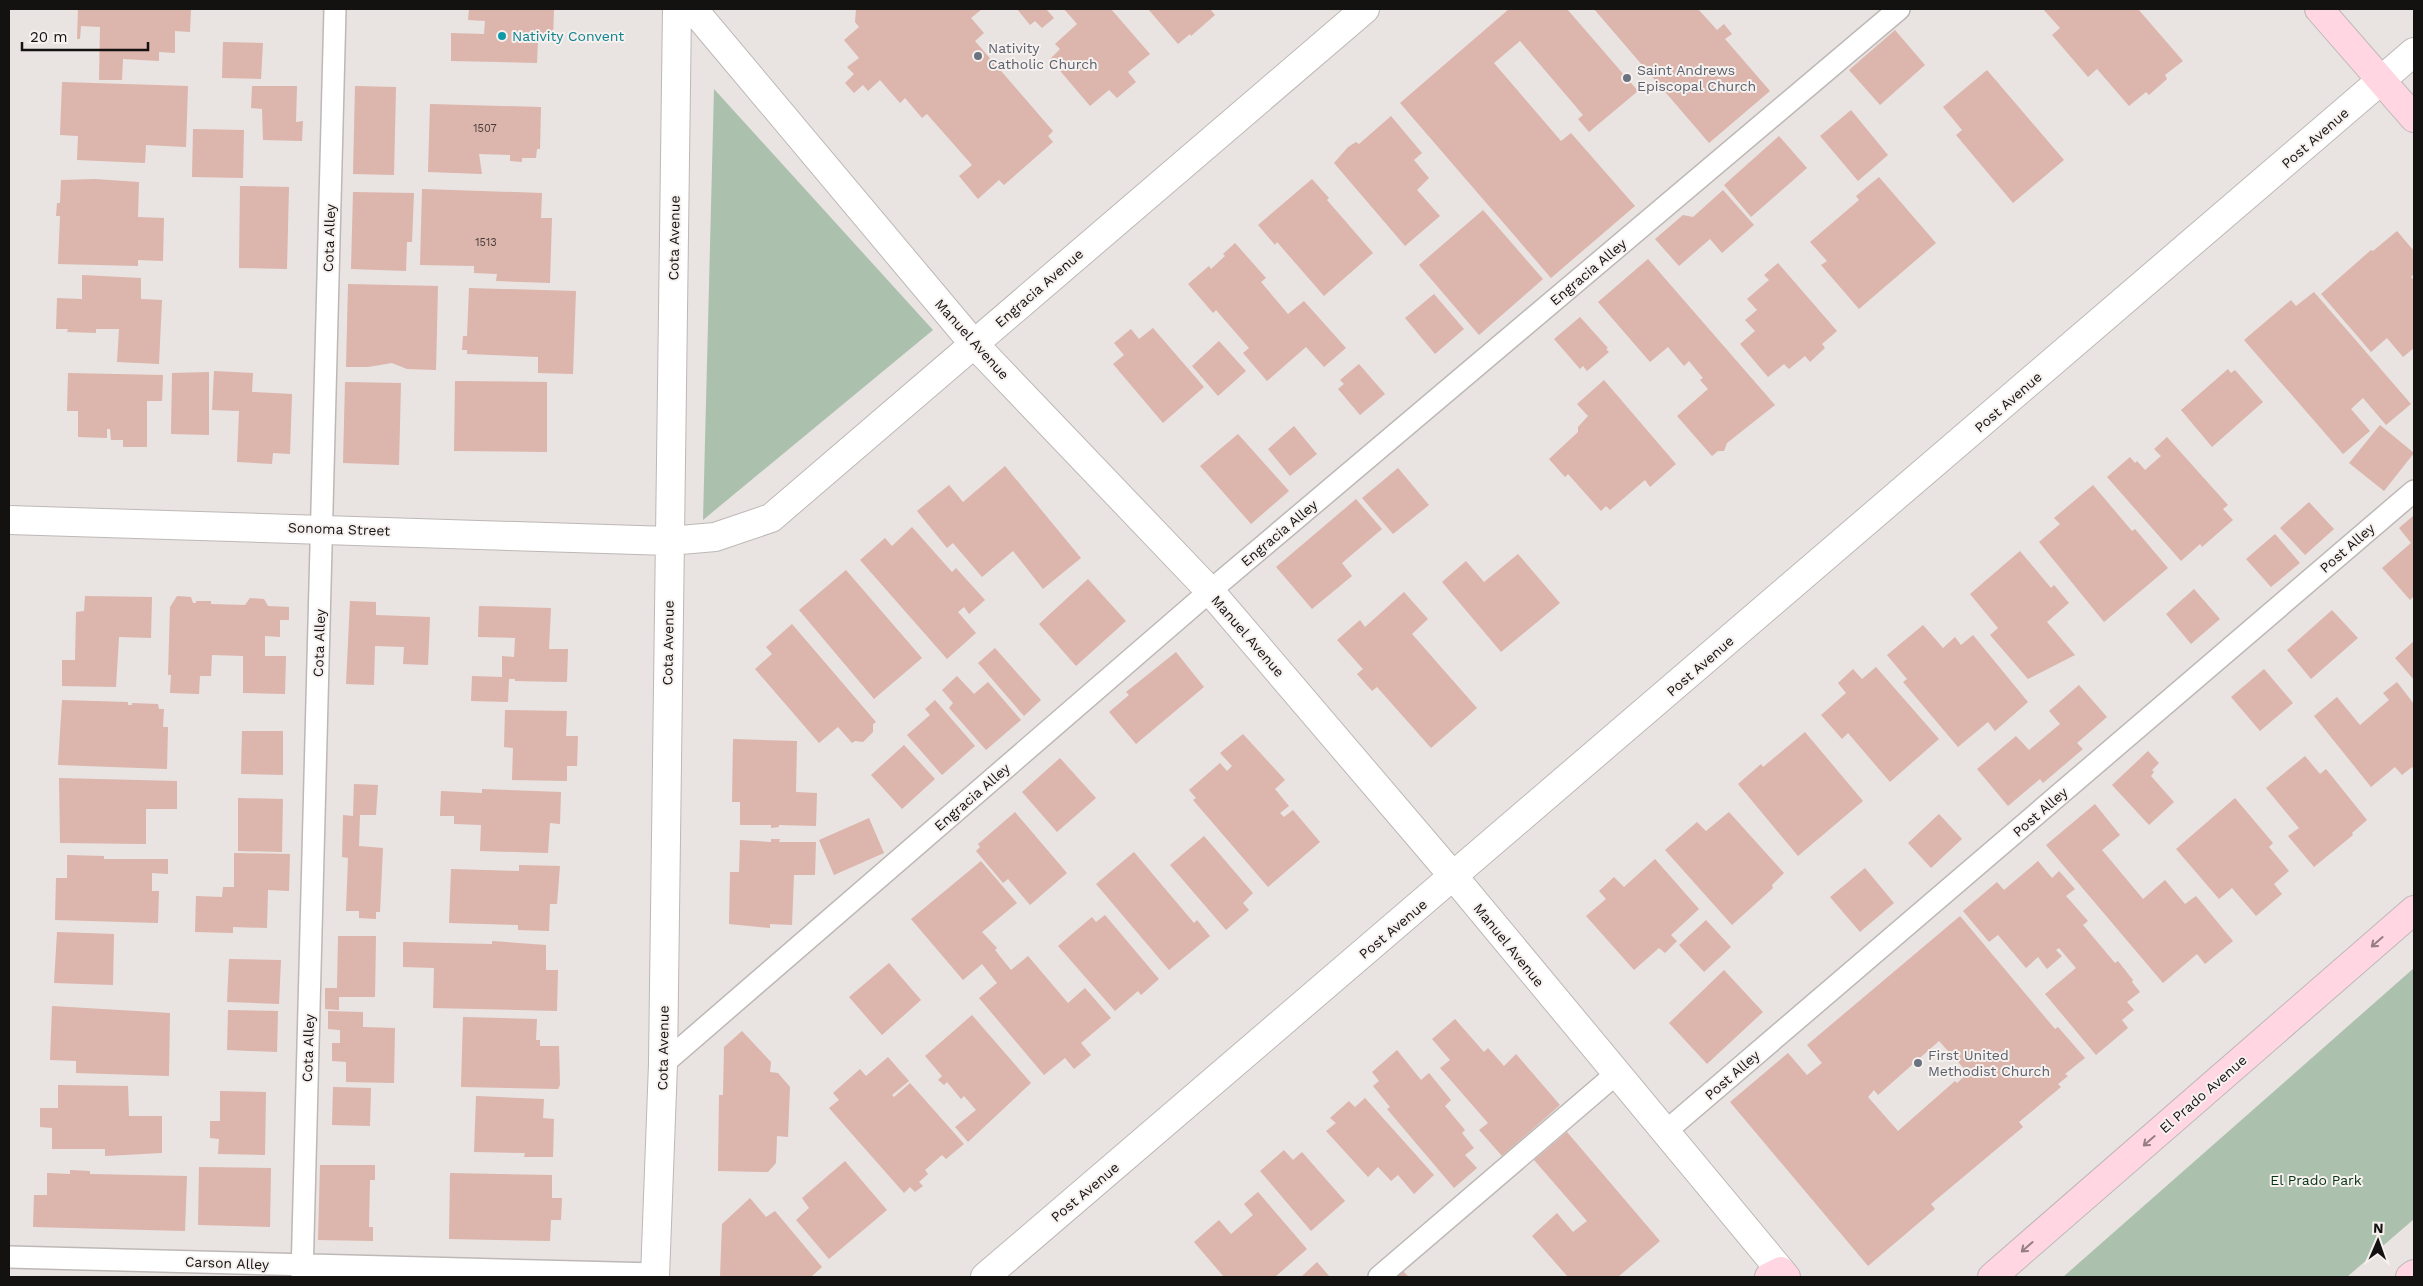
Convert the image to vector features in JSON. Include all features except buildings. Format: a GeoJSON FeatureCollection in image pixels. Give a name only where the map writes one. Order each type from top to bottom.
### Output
{"type":"FeatureCollection","features":[{"type":"Feature","properties":{"kind":"street","name":"Cota Avenue"},"geometry":{"type":"LineString","coordinates":[[655,1276],[664,1064],[677,9]]}},
{"type":"Feature","properties":{"kind":"street","name":"Manuel Avenue"},"geometry":{"type":"LineString","coordinates":[[693,9],[974,344],[1210,591],[1454,877],[1665,1132],[1779,1275]]}},
{"type":"Feature","properties":{"kind":"street","name":"Engracia Avenue"},"geometry":{"type":"LineString","coordinates":[[669,541],[715,537],[772,518],[1365,9]]}},
{"type":"Feature","properties":{"kind":"street"},"geometry":{"type":"LineString","coordinates":[[2319,9],[2414,118]]}},
{"type":"Feature","properties":{"kind":"street","name":"Post Avenue"},"geometry":{"type":"LineString","coordinates":[[985,1277],[1454,877],[2414,52]]}},
{"type":"Feature","properties":{"kind":"street","name":"Sonoma Street"},"geometry":{"type":"LineString","coordinates":[[9,520],[322,528],[669,541]]}},
{"type":"Feature","properties":{"kind":"street","name":"El Prado Avenue"},"geometry":{"type":"LineString","coordinates":[[1992,1277],[2414,910]]}},
{"type":"Feature","properties":{"kind":"street"},"geometry":{"type":"LineString","coordinates":[[2410,1277],[2414,1274]]}},
{"type":"Feature","properties":{"kind":"lane","name":"Cota Alley"},"geometry":{"type":"LineString","coordinates":[[302,1271],[335,9]]}},
{"type":"Feature","properties":{"kind":"lane","name":"Engracia Alley"},"geometry":{"type":"LineString","coordinates":[[664,1064],[1210,591],[1899,9]]}},
{"type":"Feature","properties":{"kind":"lane","name":"Post Alley"},"geometry":{"type":"LineString","coordinates":[[1665,1132],[2414,491]]}},
{"type":"Feature","properties":{"kind":"lane"},"geometry":{"type":"LineString","coordinates":[[1379,1277],[1616,1074]]}},
{"type":"Feature","properties":{"kind":"lane","name":"Carson Alley"},"geometry":{"type":"LineString","coordinates":[[9,1256],[302,1271],[655,1276]]}},
{"type":"Feature","properties":{"kind":"green space"},"geometry":{"type":"Polygon","coordinates":[[[714,89],[933,330],[703,520],[714,89]]]}},
{"type":"Feature","properties":{"kind":"green space","name":"El Prado Park"},"geometry":{"type":"Polygon","coordinates":[[[2414,968],[2414,1219],[2347,1277],[2063,1277],[2414,968]]]}},
{"type":"Feature","properties":{"kind":"place","name":"Nativity Convent"},"geometry":{"type":"Point","coordinates":[502,36]}},
{"type":"Feature","properties":{"kind":"place","name":"Nativity Catholic Church"},"geometry":{"type":"Point","coordinates":[978,56]}},
{"type":"Feature","properties":{"kind":"place","name":"Saint Andrews Episcopal Church"},"geometry":{"type":"Point","coordinates":[1627,78]}},
{"type":"Feature","properties":{"kind":"place","name":"First United Methodist Church"},"geometry":{"type":"Point","coordinates":[1918,1063]}}]}
